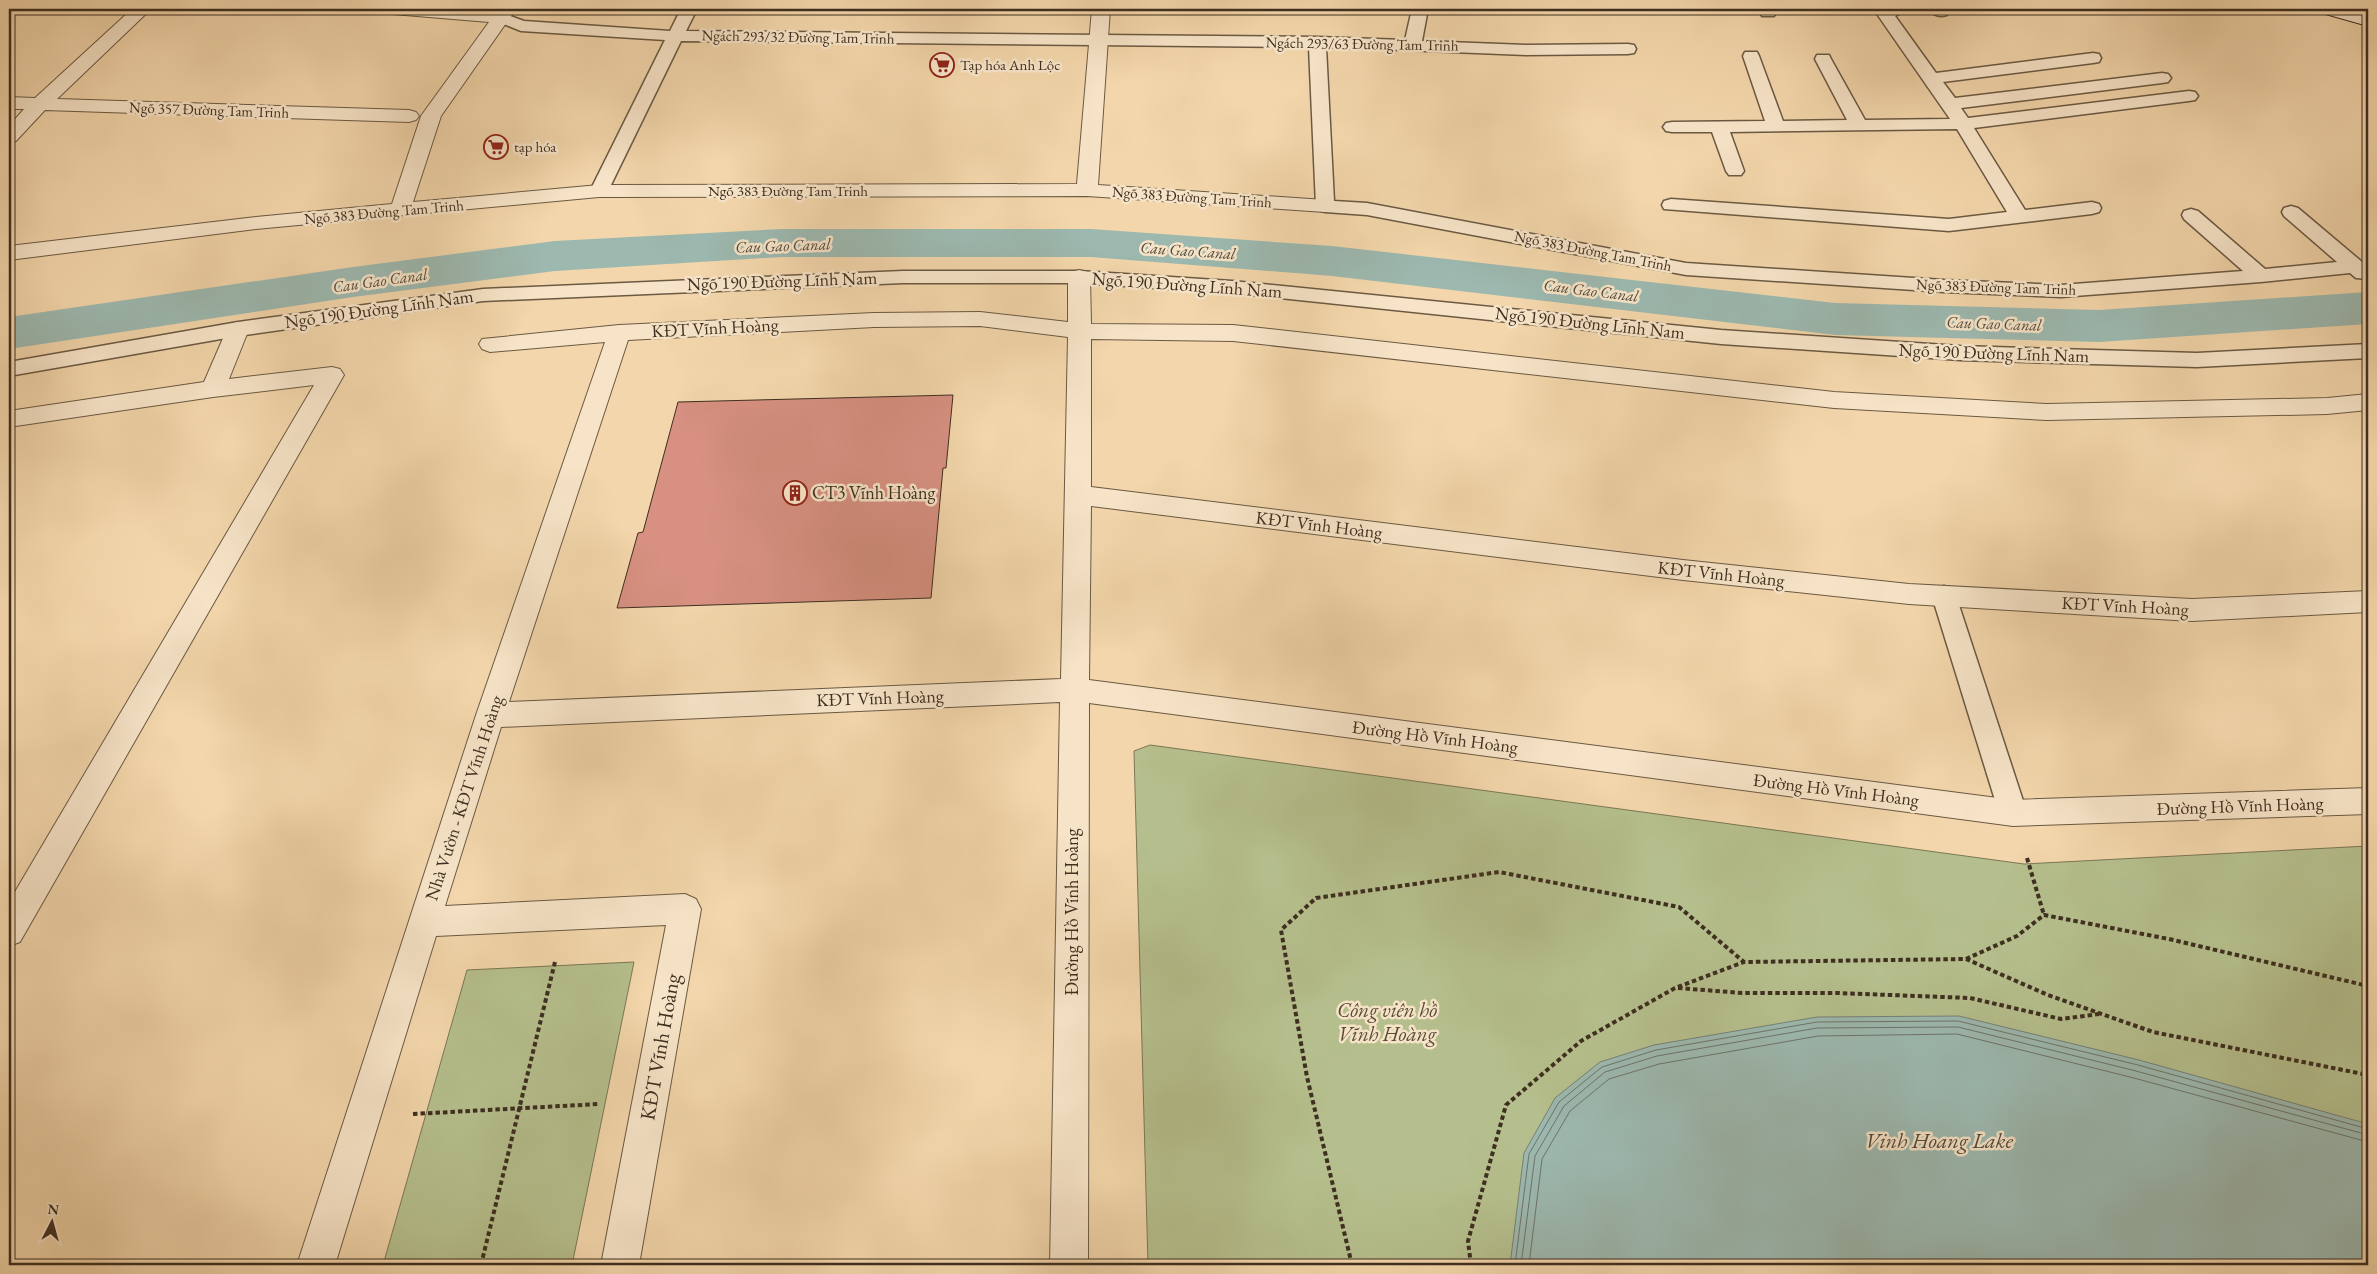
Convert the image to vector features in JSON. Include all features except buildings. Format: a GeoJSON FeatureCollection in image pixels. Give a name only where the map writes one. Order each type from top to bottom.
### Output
{"type":"FeatureCollection","features":[{"type":"Feature","properties":{"kind":"street"},"geometry":{"type":"LineString","coordinates":[[9,137],[40,104],[142,9]]}},
{"type":"Feature","properties":{"kind":"street"},"geometry":{"type":"LineString","coordinates":[[393,9],[505,13]]}},
{"type":"Feature","properties":{"kind":"street"},"geometry":{"type":"LineString","coordinates":[[1087,190],[1096,41],[1101,9]]}},
{"type":"Feature","properties":{"kind":"street"},"geometry":{"type":"LineString","coordinates":[[2328,9],[2368,21]]}},
{"type":"Feature","properties":{"kind":"street"},"geometry":{"type":"LineString","coordinates":[[400,210],[431,116],[505,13]]}},
{"type":"Feature","properties":{"kind":"street","name":"Ngõ 357 Đường Tam Trinh"},"geometry":{"type":"LineString","coordinates":[[9,103],[410,116]]}},
{"type":"Feature","properties":{"kind":"street","name":"Ngõ 383 Đường Tam Trinh"},"geometry":{"type":"LineString","coordinates":[[9,253],[256,223],[599,191],[1087,190],[1325,206]]}},
{"type":"Feature","properties":{"kind":"street"},"geometry":{"type":"LineString","coordinates":[[1075,690],[1080,277]]}},
{"type":"Feature","properties":{"kind":"street","name":"KĐT Vĩnh Hoàng"},"geometry":{"type":"LineString","coordinates":[[490,344],[619,333],[874,320],[980,319],[1080,331],[1233,333],[1834,400],[2047,412],[2327,406],[2368,402]]}},
{"type":"Feature","properties":{"kind":"street"},"geometry":{"type":"LineString","coordinates":[[213,389],[238,329]]}},
{"type":"Feature","properties":{"kind":"street","name":"Nhà Vườn - KĐT Vĩnh Hoàng"},"geometry":{"type":"LineString","coordinates":[[316,1265],[490,715],[619,333]]}},
{"type":"Feature","properties":{"kind":"street"},"geometry":{"type":"LineString","coordinates":[[9,419],[213,389],[332,375],[9,931]]}},
{"type":"Feature","properties":{"kind":"street","name":"KĐT Vĩnh Hoàng"},"geometry":{"type":"LineString","coordinates":[[1077,495],[1673,569],[1909,594],[2192,610],[2368,602]]}},
{"type":"Feature","properties":{"kind":"street","name":"KĐT Vĩnh Hoàng"},"geometry":{"type":"LineString","coordinates":[[490,715],[1075,690]]}},
{"type":"Feature","properties":{"kind":"street","name":"Đường Hồ Vĩnh Hoàng"},"geometry":{"type":"LineString","coordinates":[[1069,1265],[1075,690],[2013,813],[2368,801]]}},
{"type":"Feature","properties":{"kind":"street","name":"KĐT Vĩnh Hoàng"},"geometry":{"type":"LineString","coordinates":[[425,922],[685,909],[620,1265]]}},
{"type":"Feature","properties":{"kind":"lane"},"geometry":{"type":"LineString","coordinates":[[599,191],[689,9]]}},
{"type":"Feature","properties":{"kind":"lane"},"geometry":{"type":"LineString","coordinates":[[1413,44],[1420,9]]}},
{"type":"Feature","properties":{"kind":"lane"},"geometry":{"type":"LineString","coordinates":[[1897,9],[1886,14],[1950,104],[2020,216]]}},
{"type":"Feature","properties":{"kind":"lane","name":"Ngách 293/32 Đường Tam Trinh"},"geometry":{"type":"LineString","coordinates":[[505,13],[521,26],[676,36],[1096,41]]}},
{"type":"Feature","properties":{"kind":"lane","name":"Ngách 293/63 Đường Tam Trinh"},"geometry":{"type":"LineString","coordinates":[[1096,41],[1413,44],[1526,50],[1628,49]]}},
{"type":"Feature","properties":{"kind":"lane"},"geometry":{"type":"LineString","coordinates":[[1317,42],[1325,206]]}},
{"type":"Feature","properties":{"kind":"lane"},"geometry":{"type":"LineString","coordinates":[[1751,56],[1776,126]]}},
{"type":"Feature","properties":{"kind":"lane"},"geometry":{"type":"LineString","coordinates":[[1932,78],[2093,58]]}},
{"type":"Feature","properties":{"kind":"lane"},"geometry":{"type":"LineString","coordinates":[[1823,59],[1859,125]]}},
{"type":"Feature","properties":{"kind":"lane"},"geometry":{"type":"LineString","coordinates":[[1950,104],[2162,78]]}},
{"type":"Feature","properties":{"kind":"lane"},"geometry":{"type":"LineString","coordinates":[[1672,127],[1963,124],[2189,96]]}},
{"type":"Feature","properties":{"kind":"lane"},"geometry":{"type":"LineString","coordinates":[[1719,126],[1735,171]]}},
{"type":"Feature","properties":{"kind":"lane"},"geometry":{"type":"LineString","coordinates":[[1671,205],[1949,225],[2092,208]]}},
{"type":"Feature","properties":{"kind":"lane","name":"Ngõ 383 Đường Tam Trinh"},"geometry":{"type":"LineString","coordinates":[[1325,206],[1367,209],[1686,269],[1944,286],[2061,291],[2354,270]]}},
{"type":"Feature","properties":{"kind":"lane"},"geometry":{"type":"LineString","coordinates":[[2291,212],[2354,270],[2368,288]]}},
{"type":"Feature","properties":{"kind":"lane"},"geometry":{"type":"LineString","coordinates":[[2191,215],[2260,276]]}},
{"type":"Feature","properties":{"kind":"lane","name":"Ngõ 190 Đường Lĩnh Nam"},"geometry":{"type":"LineString","coordinates":[[9,369],[238,329],[483,295],[903,277],[1080,277],[1232,287],[1721,337],[1960,353],[2197,360],[2368,351]]}},
{"type":"Feature","properties":{"kind":"lane"},"geometry":{"type":"LineString","coordinates":[[1944,596],[2013,813]]}},
{"type":"Feature","properties":{"kind":"path"},"geometry":{"type":"LineString","coordinates":[[2025,852],[2044,915]]}},
{"type":"Feature","properties":{"kind":"path"},"geometry":{"type":"LineString","coordinates":[[1352,1265],[1307,1077],[1281,930],[1316,898],[1499,872],[1679,907],[1744,962]]}},
{"type":"Feature","properties":{"kind":"path"},"geometry":{"type":"LineString","coordinates":[[1471,1265],[1468,1241],[1506,1105],[1581,1041],[1675,988],[1744,962],[1966,959],[2017,936],[2044,915],[2169,939],[2368,986]]}},
{"type":"Feature","properties":{"kind":"path"},"geometry":{"type":"LineString","coordinates":[[481,1265],[557,952]]}},
{"type":"Feature","properties":{"kind":"path"},"geometry":{"type":"LineString","coordinates":[[1966,959],[2048,995],[2153,1032],[2368,1075]]}},
{"type":"Feature","properties":{"kind":"path"},"geometry":{"type":"LineString","coordinates":[[1675,988],[1742,993],[1837,993],[1970,998],[2061,1019],[2100,1014]]}},
{"type":"Feature","properties":{"kind":"path"},"geometry":{"type":"LineString","coordinates":[[413,1114],[608,1104]]}},
{"type":"Feature","properties":{"kind":"green space","name":"Công viên hồ Vĩnh Hoàng"},"geometry":{"type":"Polygon","coordinates":[[[1150,745],[2024,864],[2368,846],[2368,1265],[1148,1265],[1134,751],[1150,745]]]}},
{"type":"Feature","properties":{"kind":"green space"},"geometry":{"type":"Polygon","coordinates":[[[634,962],[572,1265],[383,1265],[467,970],[634,962]]]}},
{"type":"Feature","properties":{"kind":"water","name":"Vinh Hoang Lake"},"geometry":{"type":"Polygon","coordinates":[[[1959,1016],[2139,1060],[2368,1124],[2368,1265],[1510,1265],[1524,1153],[1555,1098],[1600,1062],[1654,1045],[1817,1017],[1959,1016]]]}},
{"type":"Feature","properties":{"kind":"waterway","name":"Cau Gao Canal"},"geometry":{"type":"LineString","coordinates":[[9,333],[353,282],[555,256],[782,243],[1091,243],[1332,261],[1835,319],[2099,326],[2368,308]]}},
{"type":"Feature","properties":{"kind":"place","name":"Tạp hóa Anh Lộc"},"geometry":{"type":"Point","coordinates":[942,65]}},
{"type":"Feature","properties":{"kind":"place","name":"tạp hóa"},"geometry":{"type":"Point","coordinates":[496,147]}},
{"type":"Feature","properties":{"kind":"place","name":"CT3 Vĩnh Hoàng"},"geometry":{"type":"Point","coordinates":[795,493]}}]}
